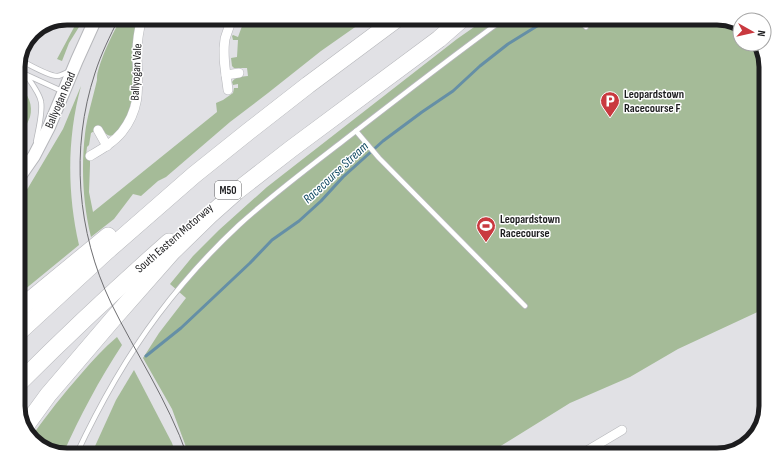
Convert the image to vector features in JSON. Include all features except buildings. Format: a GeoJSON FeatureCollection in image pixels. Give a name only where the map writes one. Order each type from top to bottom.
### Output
{"type":"FeatureCollection","features":[{"type":"Feature","properties":{"kind":"highway"},"geometry":{"type":"LineString","coordinates":[[25,304],[296,83],[375,25]]}},
{"type":"Feature","properties":{"kind":"highway","name":"M50"},"geometry":{"type":"LineString","coordinates":[[25,327],[73,284],[106,251],[194,175],[308,85],[389,25]]}},
{"type":"Feature","properties":{"kind":"highway","name":"South Eastern Motorway"},"geometry":{"type":"LineString","coordinates":[[25,377],[122,283],[240,181],[368,82],[446,25]]}},
{"type":"Feature","properties":{"kind":"highway"},"geometry":{"type":"LineString","coordinates":[[28,422],[48,395],[113,319],[172,252],[210,215],[237,191],[291,149],[439,39],[454,25]]}},
{"type":"Feature","properties":{"kind":"street","name":"Ballyogan Road"},"geometry":{"type":"LineString","coordinates":[[25,169],[34,156],[49,127],[93,25]]}},
{"type":"Feature","properties":{"kind":"street","name":"Ballyogan Vale"},"geometry":{"type":"LineString","coordinates":[[90,156],[107,146],[122,132],[131,117],[138,90],[138,44],[141,25]]}},
{"type":"Feature","properties":{"kind":"street"},"geometry":{"type":"LineString","coordinates":[[228,90],[224,61],[224,47],[225,38],[230,25]]}},
{"type":"Feature","properties":{"kind":"street"},"geometry":{"type":"LineString","coordinates":[[226,75],[239,73]]}},
{"type":"Feature","properties":{"kind":"street"},"geometry":{"type":"LineString","coordinates":[[98,130],[107,146]]}},
{"type":"Feature","properties":{"kind":"street"},"geometry":{"type":"LineString","coordinates":[[596,448],[622,430]]}},
{"type":"Feature","properties":{"kind":"lane"},"geometry":{"type":"LineString","coordinates":[[79,448],[123,366],[158,314],[213,251],[239,225],[275,195],[356,131],[496,25]]}},
{"type":"Feature","properties":{"kind":"lane"},"geometry":{"type":"LineString","coordinates":[[25,63],[55,76],[66,73],[74,68]]}},
{"type":"Feature","properties":{"kind":"lane"},"geometry":{"type":"LineString","coordinates":[[26,75],[64,93]]}},
{"type":"Feature","properties":{"kind":"lane"},"geometry":{"type":"LineString","coordinates":[[26,75],[41,101],[34,156]]}},
{"type":"Feature","properties":{"kind":"lane"},"geometry":{"type":"LineString","coordinates":[[356,131],[379,158],[525,306]]}},
{"type":"Feature","properties":{"kind":"green space"},"geometry":{"type":"Polygon","coordinates":[[[75,25],[80,25],[69,43],[62,61],[57,59],[75,25]]]}},
{"type":"Feature","properties":{"kind":"green space"},"geometry":{"type":"Polygon","coordinates":[[[118,25],[136,25],[134,82],[129,110],[124,122],[117,132],[110,136],[106,134],[101,127],[91,133],[89,145],[87,147],[86,155],[90,161],[89,192],[93,212],[217,112],[216,103],[233,93],[234,88],[238,88],[238,84],[233,85],[232,82],[239,77],[248,76],[247,68],[234,68],[232,66],[231,58],[237,57],[238,40],[233,40],[232,36],[238,37],[242,25],[358,25],[321,51],[230,122],[166,177],[158,181],[141,196],[133,194],[114,219],[91,237],[86,212],[84,186],[83,160],[85,134],[100,64],[118,25]]]}},
{"type":"Feature","properties":{"kind":"green space","name":"Leopardstown Racecourse"},"geometry":{"type":"Polygon","coordinates":[[[477,25],[722,25],[732,28],[732,52],[756,52],[757,54],[759,65],[759,311],[678,349],[630,377],[570,403],[497,448],[186,448],[172,409],[143,358],[159,333],[186,298],[170,284],[193,256],[219,230],[267,187],[477,25]]]}},
{"type":"Feature","properties":{"kind":"green space"},"geometry":{"type":"Polygon","coordinates":[[[81,86],[73,125],[70,165],[72,205],[79,245],[25,289],[25,191],[63,129],[81,86]]]}},
{"type":"Feature","properties":{"kind":"green space"},"geometry":{"type":"Polygon","coordinates":[[[25,93],[30,104],[30,117],[25,128],[25,93]]]}},
{"type":"Feature","properties":{"kind":"green space"},"geometry":{"type":"Polygon","coordinates":[[[117,337],[122,345],[90,398],[66,448],[56,447],[39,438],[34,433],[74,382],[117,337]]]}},
{"type":"Feature","properties":{"kind":"green space"},"geometry":{"type":"Polygon","coordinates":[[[134,370],[174,448],[94,448],[116,400],[134,370]]]}},
{"type":"Feature","properties":{"kind":"waterway","name":"Racecourse Stream"},"geometry":{"type":"LineString","coordinates":[[146,356],[181,328],[250,263],[272,240],[299,221],[321,201],[343,177],[383,141],[453,91],[480,66],[508,44],[539,25]]}},
{"type":"Feature","properties":{"kind":"tram line"},"geometry":{"type":"LineString","coordinates":[[116,25],[95,73],[87,102],[82,131],[80,160],[84,219],[91,248],[111,303],[171,416],[184,448]]}},
{"type":"Feature","properties":{"kind":"place","name":"Leopardstown Racecourse F"},"geometry":{"type":"Point","coordinates":[610,118]}},
{"type":"Feature","properties":{"kind":"place","name":"Leopardstown Racecourse"},"geometry":{"type":"Point","coordinates":[486,243]}}]}
